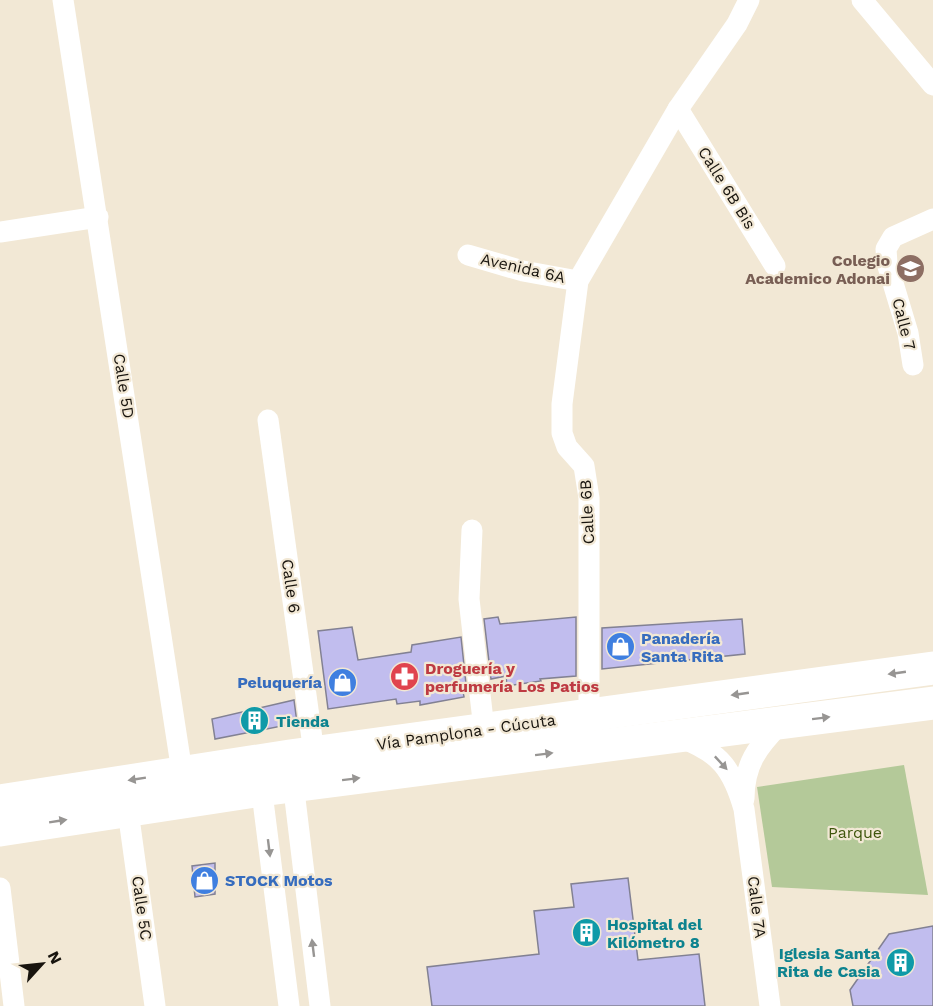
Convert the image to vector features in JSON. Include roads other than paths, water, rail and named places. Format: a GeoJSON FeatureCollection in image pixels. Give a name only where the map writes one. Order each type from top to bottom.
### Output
{"type":"FeatureCollection","features":[{"type":"Feature","properties":{"kind":"highway","name":"Vía Pamplona - Cúcuta"},"geometry":{"type":"LineString","coordinates":[[0,830],[128,811],[283,769],[484,729],[933,668]]}},
{"type":"Feature","properties":{"kind":"highway","name":"Vía Pamplona - Cúcuta"},"geometry":{"type":"LineString","coordinates":[[0,801],[182,772],[283,769],[676,737],[933,703]]}},
{"type":"Feature","properties":{"kind":"street","name":"Calle 5D"},"geometry":{"type":"LineString","coordinates":[[63,0],[182,772]]}},
{"type":"Feature","properties":{"kind":"street"},"geometry":{"type":"LineString","coordinates":[[578,281],[678,109],[737,24],[748,0]]}},
{"type":"Feature","properties":{"kind":"street"},"geometry":{"type":"LineString","coordinates":[[862,0],[933,85]]}},
{"type":"Feature","properties":{"kind":"street","name":"Calle 6B Bis"},"geometry":{"type":"LineString","coordinates":[[678,109],[775,266]]}},
{"type":"Feature","properties":{"kind":"street"},"geometry":{"type":"LineString","coordinates":[[0,232],[98,216]]}},
{"type":"Feature","properties":{"kind":"street","name":"Calle 7"},"geometry":{"type":"LineString","coordinates":[[913,364],[908,333],[887,263],[886,249],[893,237],[933,219]]}},
{"type":"Feature","properties":{"kind":"street","name":"Avenida 6A"},"geometry":{"type":"LineString","coordinates":[[468,255],[522,271],[578,281]]}},
{"type":"Feature","properties":{"kind":"street","name":"Calle 6B"},"geometry":{"type":"LineString","coordinates":[[578,281],[562,404],[562,433],[567,447],[584,466],[589,498],[589,715]]}},
{"type":"Feature","properties":{"kind":"street","name":"Calle 6"},"geometry":{"type":"LineString","coordinates":[[268,420],[283,769],[289,1006]]}},
{"type":"Feature","properties":{"kind":"street"},"geometry":{"type":"LineString","coordinates":[[472,530],[469,599],[484,729]]}},
{"type":"Feature","properties":{"kind":"street","name":"Calle 7A"},"geometry":{"type":"LineString","coordinates":[[770,1006],[744,809],[744,785],[750,761],[763,741],[781,723]]}},
{"type":"Feature","properties":{"kind":"street","name":"Calle 7A"},"geometry":{"type":"LineString","coordinates":[[676,737],[701,745],[722,761],[737,783],[744,809]]}},
{"type":"Feature","properties":{"kind":"street","name":"Calle 6"},"geometry":{"type":"LineString","coordinates":[[283,769],[320,1006]]}},
{"type":"Feature","properties":{"kind":"street","name":"Calle 5C"},"geometry":{"type":"LineString","coordinates":[[128,811],[155,1006]]}},
{"type":"Feature","properties":{"kind":"street"},"geometry":{"type":"LineString","coordinates":[[0,888],[14,1006]]}},
{"type":"Feature","properties":{"kind":"place","name":"Colegio Academico Adonai"},"geometry":{"type":"Point","coordinates":[911,269]}},
{"type":"Feature","properties":{"kind":"place","name":"Panadería Santa Rita"},"geometry":{"type":"Point","coordinates":[620,647]}},
{"type":"Feature","properties":{"kind":"place","name":"Droguería y perfumería Los Patios"},"geometry":{"type":"Point","coordinates":[404,677]}},
{"type":"Feature","properties":{"kind":"place","name":"Peluquería"},"geometry":{"type":"Point","coordinates":[343,682]}},
{"type":"Feature","properties":{"kind":"place","name":"Tienda"},"geometry":{"type":"Point","coordinates":[255,721]}},
{"type":"Feature","properties":{"kind":"place","name":"STOCK Motos"},"geometry":{"type":"Point","coordinates":[204,880]}},
{"type":"Feature","properties":{"kind":"place","name":"Hospital del Kilómetro 8"},"geometry":{"type":"Point","coordinates":[586,933]}},
{"type":"Feature","properties":{"kind":"place","name":"Iglesia Santa Rita de Casia"},"geometry":{"type":"Point","coordinates":[901,962]}},
{"type":"Feature","properties":{"kind":"park label","name":"Parque"},"geometry":{"type":"Point","coordinates":[855,832]}}]}
